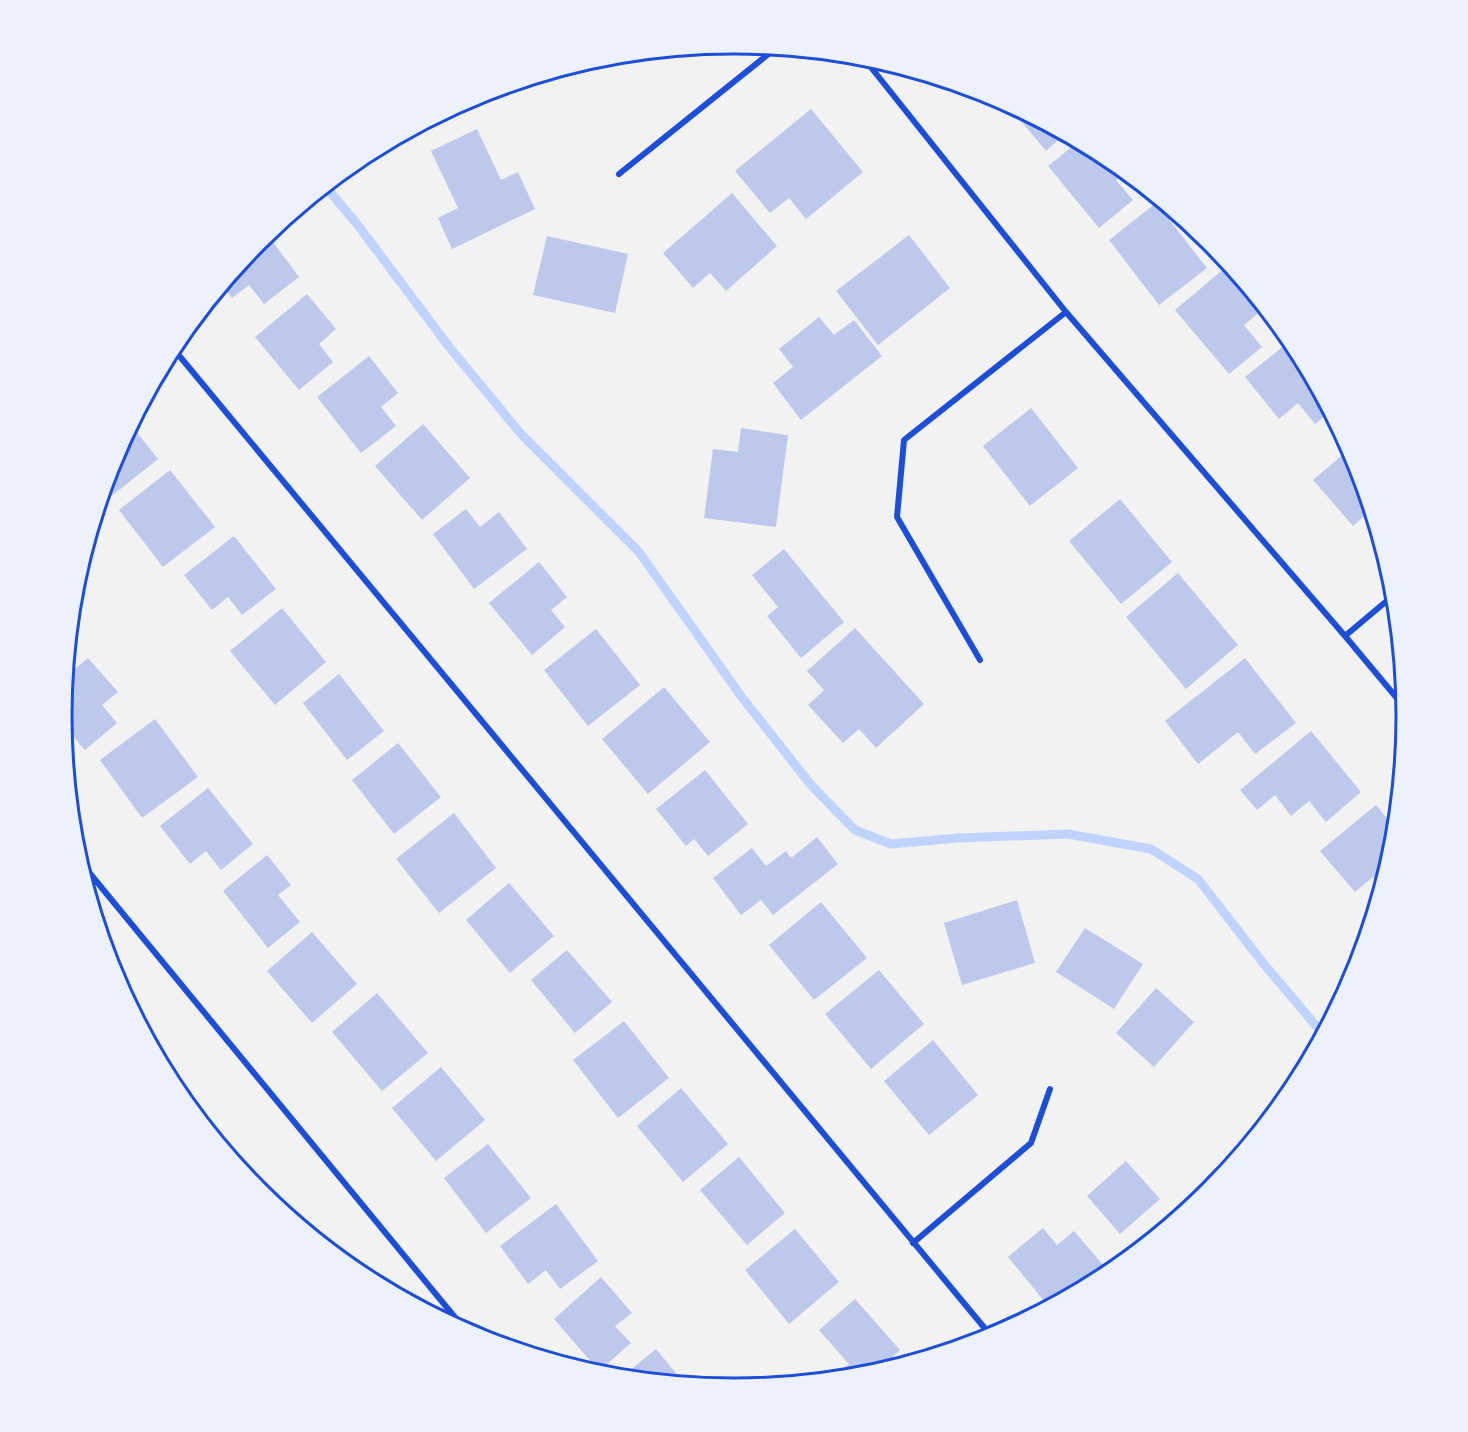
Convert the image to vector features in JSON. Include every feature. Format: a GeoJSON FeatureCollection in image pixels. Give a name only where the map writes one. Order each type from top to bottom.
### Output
{"type":"FeatureCollection","features":[{"type":"Feature","properties":{"kind":"street"},"geometry":{"type":"LineString","coordinates":[[619,174],[768,55]]}},
{"type":"Feature","properties":{"kind":"street"},"geometry":{"type":"LineString","coordinates":[[873,69],[1066,312],[1396,697]]}},
{"type":"Feature","properties":{"kind":"street"},"geometry":{"type":"LineString","coordinates":[[980,660],[897,517],[904,440],[1066,312]]}},
{"type":"Feature","properties":{"kind":"street"},"geometry":{"type":"LineString","coordinates":[[179,356],[985,1329]]}},
{"type":"Feature","properties":{"kind":"street"},"geometry":{"type":"LineString","coordinates":[[1345,636],[1385,602]]}},
{"type":"Feature","properties":{"kind":"street"},"geometry":{"type":"LineString","coordinates":[[93,877],[454,1316]]}},
{"type":"Feature","properties":{"kind":"street"},"geometry":{"type":"LineString","coordinates":[[913,1243],[1031,1143],[1050,1089]]}},
{"type":"Feature","properties":{"kind":"building"},"geometry":{"type":"Polygon","coordinates":[[[811,109],[863,172],[806,219],[789,198],[770,213],[735,171],[811,109]]]}},
{"type":"Feature","properties":{"kind":"building"},"geometry":{"type":"Polygon","coordinates":[[[1018,118],[1059,140],[1046,151],[1018,118]]]}},
{"type":"Feature","properties":{"kind":"building"},"geometry":{"type":"Polygon","coordinates":[[[477,129],[501,180],[518,172],[535,209],[452,249],[438,218],[458,208],[431,151],[477,129]]]}},
{"type":"Feature","properties":{"kind":"building"},"geometry":{"type":"Polygon","coordinates":[[[1072,147],[1119,178],[1116,180],[1133,200],[1099,228],[1048,166],[1072,147]]]}},
{"type":"Feature","properties":{"kind":"building"},"geometry":{"type":"Polygon","coordinates":[[[732,193],[777,246],[726,291],[710,273],[693,288],[663,253],[732,193]]]}},
{"type":"Feature","properties":{"kind":"building"},"geometry":{"type":"Polygon","coordinates":[[[1154,205],[1164,213],[1207,268],[1159,305],[1109,240],[1154,205]]]}},
{"type":"Feature","properties":{"kind":"building"},"geometry":{"type":"Polygon","coordinates":[[[909,235],[950,288],[878,345],[836,291],[909,235]]]}},
{"type":"Feature","properties":{"kind":"building"},"geometry":{"type":"Polygon","coordinates":[[[547,236],[628,254],[615,313],[533,295],[547,236]]]}},
{"type":"Feature","properties":{"kind":"building"},"geometry":{"type":"Polygon","coordinates":[[[273,242],[299,277],[264,304],[249,285],[232,298],[227,291],[273,242]]]}},
{"type":"Feature","properties":{"kind":"building"},"geometry":{"type":"Polygon","coordinates":[[[1223,270],[1259,313],[1244,325],[1262,347],[1229,374],[1175,310],[1223,270]]]}},
{"type":"Feature","properties":{"kind":"building"},"geometry":{"type":"Polygon","coordinates":[[[307,294],[336,329],[319,344],[333,362],[299,390],[255,337],[307,294]]]}},
{"type":"Feature","properties":{"kind":"building"},"geometry":{"type":"Polygon","coordinates":[[[819,317],[834,335],[854,320],[882,356],[801,420],[773,383],[793,367],[779,349],[819,317]]]}},
{"type":"Feature","properties":{"kind":"building"},"geometry":{"type":"Polygon","coordinates":[[[1283,346],[1324,416],[1315,424],[1298,403],[1279,419],[1245,377],[1283,346]]]}},
{"type":"Feature","properties":{"kind":"building"},"geometry":{"type":"Polygon","coordinates":[[[369,356],[398,393],[381,407],[396,426],[361,453],[317,397],[369,356]]]}},
{"type":"Feature","properties":{"kind":"building"},"geometry":{"type":"Polygon","coordinates":[[[1031,408],[1078,468],[1030,506],[983,446],[1031,408]]]}},
{"type":"Feature","properties":{"kind":"building"},"geometry":{"type":"Polygon","coordinates":[[[423,424],[470,478],[422,520],[375,466],[423,424]]]}},
{"type":"Feature","properties":{"kind":"building"},"geometry":{"type":"Polygon","coordinates":[[[741,428],[788,435],[776,527],[704,518],[713,449],[738,452],[741,428]]]}},
{"type":"Feature","properties":{"kind":"building"},"geometry":{"type":"Polygon","coordinates":[[[136,432],[158,459],[109,498],[122,463],[136,432]]]}},
{"type":"Feature","properties":{"kind":"building"},"geometry":{"type":"Polygon","coordinates":[[[1342,455],[1365,516],[1353,526],[1313,480],[1342,455]]]}},
{"type":"Feature","properties":{"kind":"building"},"geometry":{"type":"Polygon","coordinates":[[[170,470],[215,527],[163,567],[119,510],[170,470]]]}},
{"type":"Feature","properties":{"kind":"building"},"geometry":{"type":"Polygon","coordinates":[[[1120,499],[1172,562],[1121,604],[1069,541],[1120,499]]]}},
{"type":"Feature","properties":{"kind":"building"},"geometry":{"type":"Polygon","coordinates":[[[466,509],[480,527],[499,512],[527,549],[474,589],[433,534],[466,509]]]}},
{"type":"Feature","properties":{"kind":"building"},"geometry":{"type":"Polygon","coordinates":[[[234,536],[276,589],[242,615],[228,597],[212,610],[184,575],[234,536]]]}},
{"type":"Feature","properties":{"kind":"building"},"geometry":{"type":"Polygon","coordinates":[[[784,549],[844,622],[801,658],[767,616],[778,607],[752,575],[784,549]]]}},
{"type":"Feature","properties":{"kind":"building"},"geometry":{"type":"Polygon","coordinates":[[[539,562],[567,597],[551,610],[565,627],[532,655],[489,603],[539,562]]]}},
{"type":"Feature","properties":{"kind":"building"},"geometry":{"type":"Polygon","coordinates":[[[1178,573],[1238,645],[1186,689],[1126,617],[1178,573]]]}},
{"type":"Feature","properties":{"kind":"building"},"geometry":{"type":"Polygon","coordinates":[[[282,608],[326,662],[275,705],[230,651],[282,608]]]}},
{"type":"Feature","properties":{"kind":"building"},"geometry":{"type":"Polygon","coordinates":[[[855,628],[924,704],[876,748],[859,729],[843,743],[808,705],[824,690],[807,671],[855,628]]]}},
{"type":"Feature","properties":{"kind":"building"},"geometry":{"type":"Polygon","coordinates":[[[596,629],[640,685],[588,726],[544,670],[596,629]]]}},
{"type":"Feature","properties":{"kind":"building"},"geometry":{"type":"Polygon","coordinates":[[[88,658],[118,692],[102,705],[117,723],[85,750],[72,736],[73,670],[88,658]]]}},
{"type":"Feature","properties":{"kind":"building"},"geometry":{"type":"Polygon","coordinates":[[[1245,658],[1296,723],[1255,754],[1238,732],[1198,764],[1165,721],[1245,658]]]}},
{"type":"Feature","properties":{"kind":"building"},"geometry":{"type":"Polygon","coordinates":[[[339,674],[384,731],[347,760],[303,703],[339,674]]]}},
{"type":"Feature","properties":{"kind":"building"},"geometry":{"type":"Polygon","coordinates":[[[664,687],[710,742],[648,794],[602,739],[664,687]]]}},
{"type":"Feature","properties":{"kind":"building"},"geometry":{"type":"Polygon","coordinates":[[[155,719],[198,777],[142,818],[100,760],[155,719]]]}},
{"type":"Feature","properties":{"kind":"building"},"geometry":{"type":"Polygon","coordinates":[[[1311,731],[1361,792],[1326,822],[1309,801],[1291,816],[1275,795],[1257,810],[1240,790],[1311,731]]]}},
{"type":"Feature","properties":{"kind":"building"},"geometry":{"type":"Polygon","coordinates":[[[398,743],[441,797],[394,834],[352,780],[398,743]]]}},
{"type":"Feature","properties":{"kind":"building"},"geometry":{"type":"Polygon","coordinates":[[[705,770],[748,824],[708,856],[694,839],[686,846],[656,809],[705,770]]]}},
{"type":"Feature","properties":{"kind":"building"},"geometry":{"type":"Polygon","coordinates":[[[208,788],[253,844],[221,870],[206,851],[190,864],[160,826],[208,788]]]}},
{"type":"Feature","properties":{"kind":"building"},"geometry":{"type":"Polygon","coordinates":[[[1376,805],[1387,819],[1375,879],[1373,877],[1355,892],[1320,851],[1376,805]]]}},
{"type":"Feature","properties":{"kind":"building"},"geometry":{"type":"Polygon","coordinates":[[[454,813],[496,868],[439,913],[396,859],[454,813]]]}},
{"type":"Feature","properties":{"kind":"building"},"geometry":{"type":"Polygon","coordinates":[[[817,837],[838,864],[773,915],[761,900],[741,915],[713,878],[752,848],[766,866],[786,851],[791,858],[817,837]]]}},
{"type":"Feature","properties":{"kind":"building"},"geometry":{"type":"Polygon","coordinates":[[[267,855],[291,885],[278,895],[300,922],[268,948],[223,891],[267,855]]]}},
{"type":"Feature","properties":{"kind":"building"},"geometry":{"type":"Polygon","coordinates":[[[509,883],[554,936],[510,973],[466,920],[509,883]]]}},
{"type":"Feature","properties":{"kind":"building"},"geometry":{"type":"Polygon","coordinates":[[[1017,900],[1035,963],[962,985],[944,923],[1017,900]]]}},
{"type":"Feature","properties":{"kind":"building"},"geometry":{"type":"Polygon","coordinates":[[[821,902],[867,958],[814,1000],[769,945],[821,902]]]}},
{"type":"Feature","properties":{"kind":"building"},"geometry":{"type":"Polygon","coordinates":[[[1085,928],[1143,964],[1114,1009],[1056,972],[1085,928]]]}},
{"type":"Feature","properties":{"kind":"building"},"geometry":{"type":"Polygon","coordinates":[[[312,932],[357,984],[312,1023],[267,971],[312,932]]]}},
{"type":"Feature","properties":{"kind":"building"},"geometry":{"type":"Polygon","coordinates":[[[567,950],[612,1002],[575,1033],[531,980],[567,950]]]}},
{"type":"Feature","properties":{"kind":"building"},"geometry":{"type":"Polygon","coordinates":[[[879,970],[924,1024],[871,1069],[825,1014],[879,970]]]}},
{"type":"Feature","properties":{"kind":"building"},"geometry":{"type":"Polygon","coordinates":[[[1156,988],[1194,1022],[1154,1067],[1116,1033],[1156,988]]]}},
{"type":"Feature","properties":{"kind":"building"},"geometry":{"type":"Polygon","coordinates":[[[377,993],[428,1053],[382,1091],[332,1032],[377,993]]]}},
{"type":"Feature","properties":{"kind":"building"},"geometry":{"type":"Polygon","coordinates":[[[624,1021],[669,1078],[618,1118],[573,1060],[624,1021]]]}},
{"type":"Feature","properties":{"kind":"building"},"geometry":{"type":"Polygon","coordinates":[[[933,1040],[978,1095],[929,1135],[884,1081],[933,1040]]]}},
{"type":"Feature","properties":{"kind":"building"},"geometry":{"type":"Polygon","coordinates":[[[441,1067],[485,1120],[436,1161],[392,1108],[441,1067]]]}},
{"type":"Feature","properties":{"kind":"building"},"geometry":{"type":"Polygon","coordinates":[[[681,1088],[728,1144],[683,1182],[637,1126],[681,1088]]]}},
{"type":"Feature","properties":{"kind":"building"},"geometry":{"type":"Polygon","coordinates":[[[488,1144],[531,1198],[486,1233],[444,1178],[488,1144]]]}},
{"type":"Feature","properties":{"kind":"building"},"geometry":{"type":"Polygon","coordinates":[[[739,1157],[785,1213],[747,1245],[700,1190],[739,1157]]]}},
{"type":"Feature","properties":{"kind":"building"},"geometry":{"type":"Polygon","coordinates":[[[1126,1161],[1160,1199],[1120,1234],[1087,1196],[1126,1161]]]}},
{"type":"Feature","properties":{"kind":"building"},"geometry":{"type":"Polygon","coordinates":[[[556,1204],[598,1261],[560,1289],[546,1270],[528,1284],[500,1246],[556,1204]]]}},
{"type":"Feature","properties":{"kind":"building"},"geometry":{"type":"Polygon","coordinates":[[[1043,1228],[1057,1245],[1074,1231],[1103,1265],[1044,1301],[1008,1257],[1043,1228]]]}},
{"type":"Feature","properties":{"kind":"building"},"geometry":{"type":"Polygon","coordinates":[[[795,1229],[839,1282],[789,1324],[745,1270],[795,1229]]]}},
{"type":"Feature","properties":{"kind":"building"},"geometry":{"type":"Polygon","coordinates":[[[601,1277],[632,1313],[615,1326],[631,1343],[606,1365],[591,1362],[554,1319],[601,1277]]]}},
{"type":"Feature","properties":{"kind":"building"},"geometry":{"type":"Polygon","coordinates":[[[855,1299],[900,1350],[891,1358],[844,1368],[849,1364],[819,1330],[855,1299]]]}},
{"type":"Feature","properties":{"kind":"building"},"geometry":{"type":"Polygon","coordinates":[[[656,1349],[678,1375],[648,1372],[631,1369],[656,1349]]]}},
{"type":"Feature","properties":{"kind":"waterway"},"geometry":{"type":"LineString","coordinates":[[330,192],[357,224],[450,348],[521,434],[639,552],[741,696],[811,785],[855,830],[891,844],[958,838],[1068,834],[1151,849],[1198,879],[1263,963],[1318,1028]]}}]}
